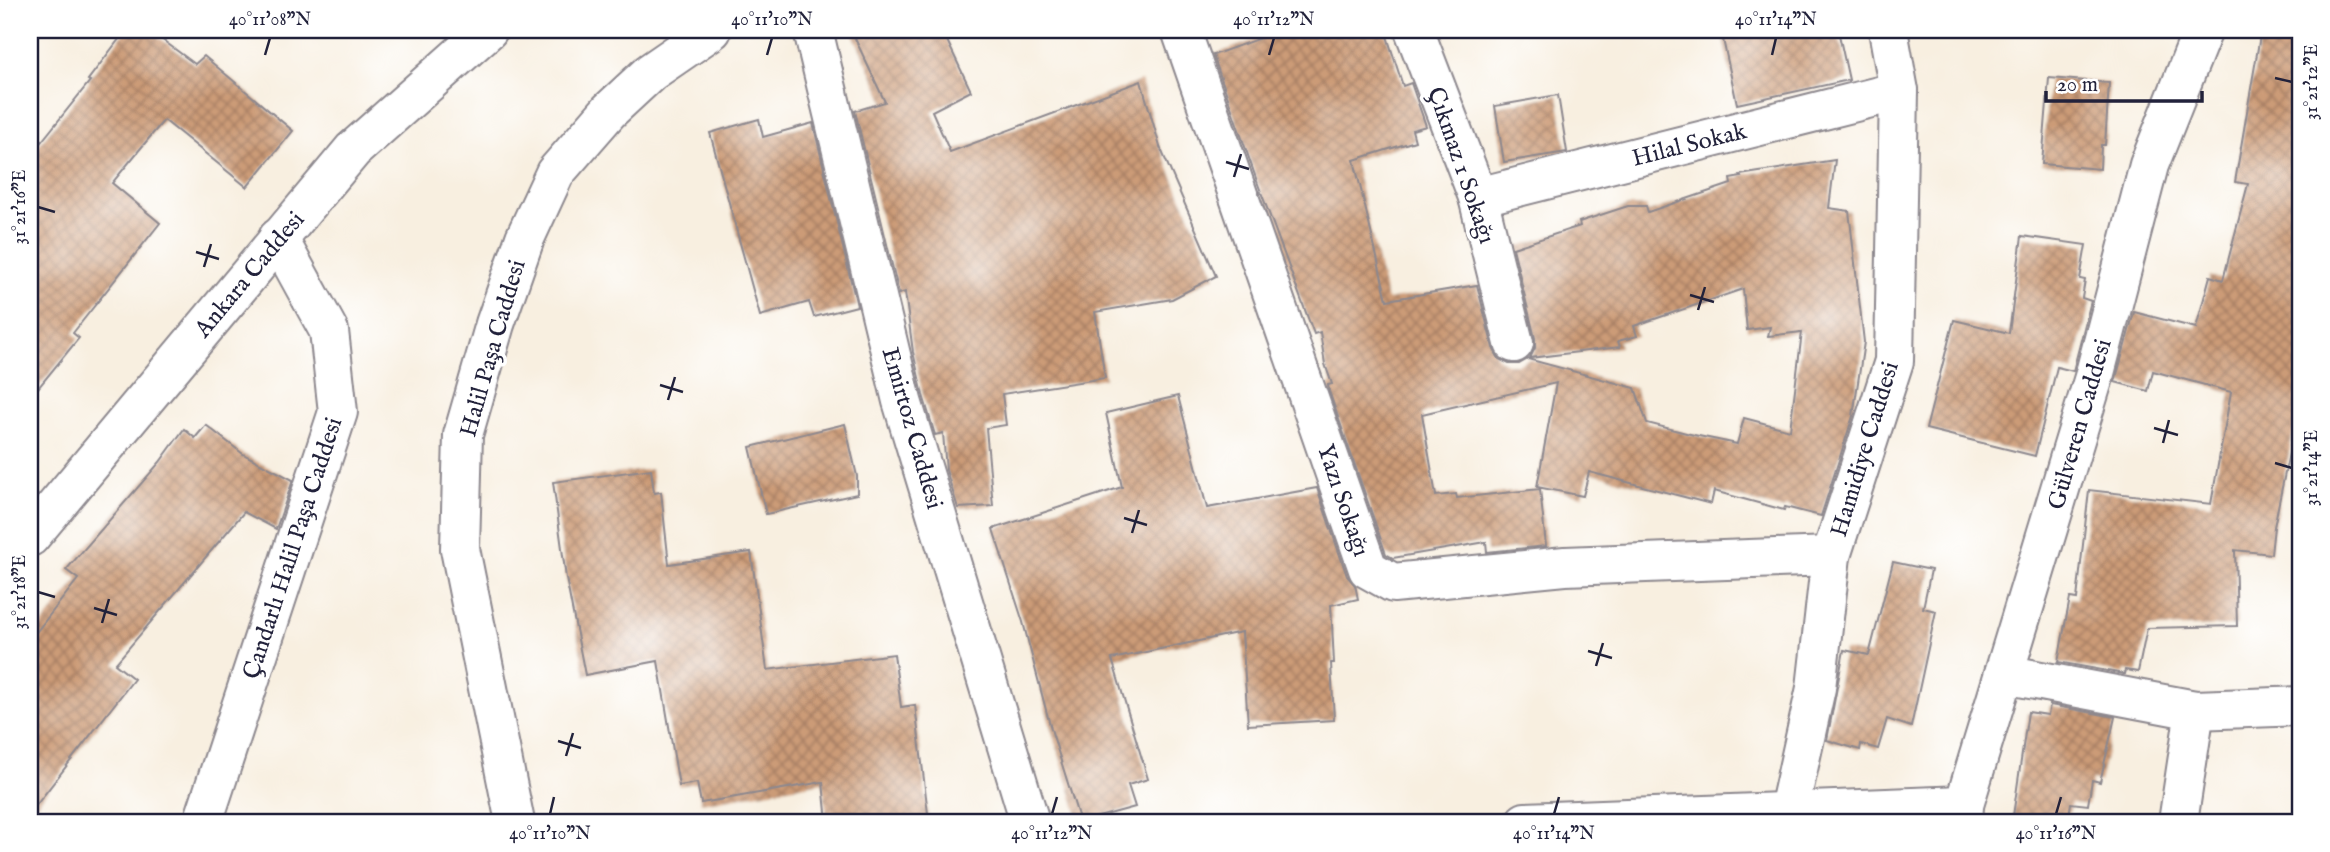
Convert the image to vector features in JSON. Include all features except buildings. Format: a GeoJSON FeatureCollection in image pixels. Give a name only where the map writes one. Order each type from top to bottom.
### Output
{"type":"FeatureCollection","features":[{"type":"Feature","properties":{"kind":"street","name":"Ankara Caddesi"},"geometry":{"type":"LineString","coordinates":[[30,537],[353,150],[488,30]]}},
{"type":"Feature","properties":{"kind":"street","name":"Halil Paşa Caddesi"},"geometry":{"type":"LineString","coordinates":[[515,822],[460,549],[463,435],[495,324],[525,238],[555,173],[609,111],[651,72],[712,30]]}},
{"type":"Feature","properties":{"kind":"street","name":"Emirtoz Caddesi"},"geometry":{"type":"LineString","coordinates":[[813,30],[902,401],[1030,822]]}},
{"type":"Feature","properties":{"kind":"street","name":"Yazı Sokağı"},"geometry":{"type":"LineString","coordinates":[[1181,30],[1368,569],[1393,583],[1565,566],[1831,556]]}},
{"type":"Feature","properties":{"kind":"street","name":"Çıkmaz 1 Sokağı"},"geometry":{"type":"LineString","coordinates":[[1414,30],[1478,197],[1514,343]]}},
{"type":"Feature","properties":{"kind":"street","name":"Hamidiye Caddesi"},"geometry":{"type":"LineString","coordinates":[[1786,816],[1816,688],[1831,556],[1894,362],[1899,91],[1888,30]]}},
{"type":"Feature","properties":{"kind":"street","name":"Gülveren Caddesi"},"geometry":{"type":"LineString","coordinates":[[1963,813],[2094,377],[2149,165],[2203,30]]}},
{"type":"Feature","properties":{"kind":"street","name":"Hilal Sokak"},"geometry":{"type":"LineString","coordinates":[[1478,197],[1899,91]]}},
{"type":"Feature","properties":{"kind":"street","name":"Çandarlı Halil Paşa Caddesi"},"geometry":{"type":"LineString","coordinates":[[203,822],[338,412],[329,331],[278,238]]}},
{"type":"Feature","properties":{"kind":"street"},"geometry":{"type":"LineString","coordinates":[[2004,674],[2195,710],[2300,706]]}},
{"type":"Feature","properties":{"kind":"street"},"geometry":{"type":"LineString","coordinates":[[2178,822],[2195,710]]}},
{"type":"Feature","properties":{"kind":"street"},"geometry":{"type":"LineString","coordinates":[[1525,822],[1963,813]]}}]}
